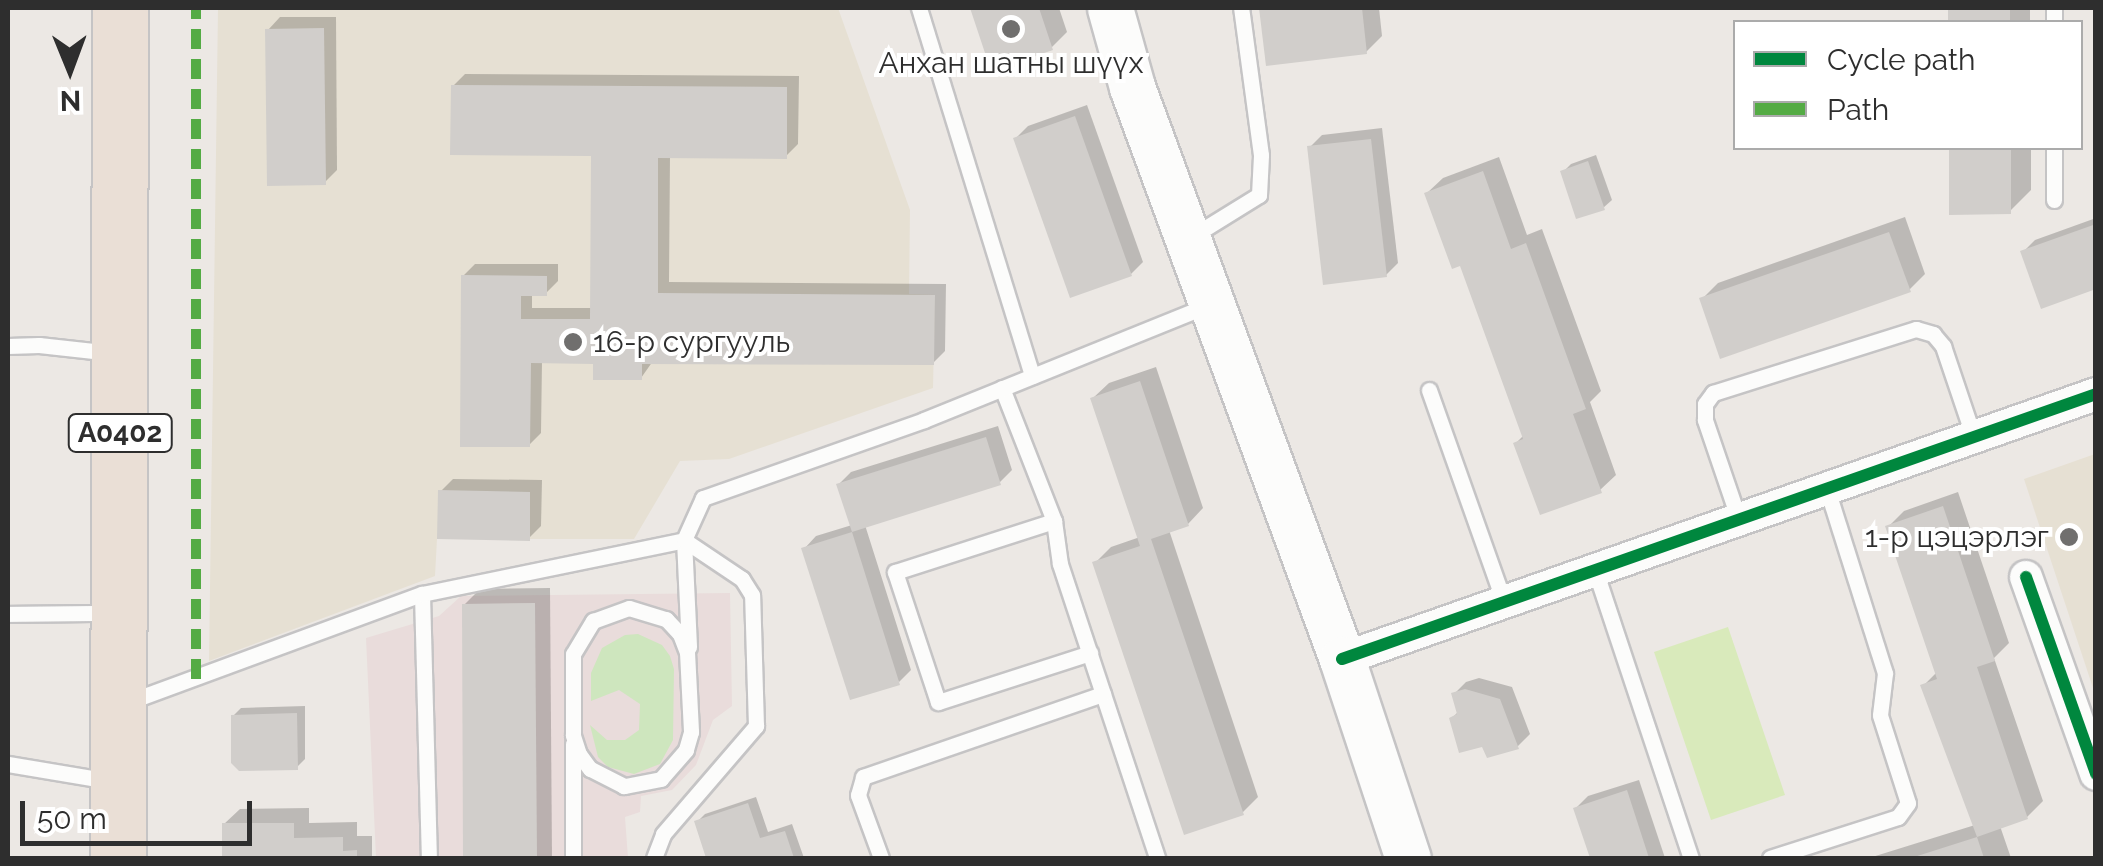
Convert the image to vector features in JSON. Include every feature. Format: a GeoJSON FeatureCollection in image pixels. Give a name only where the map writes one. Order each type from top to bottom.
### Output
{"type":"FeatureCollection","features":[{"type":"Feature","properties":{"kind":"highway","name":"A0402"},"geometry":{"type":"LineString","coordinates":[[118,858],[120,8]]}},
{"type":"Feature","properties":{"kind":"main road"},"geometry":{"type":"LineString","coordinates":[[1110,8],[1132,87],[1342,659],[1408,858]]}},
{"type":"Feature","properties":{"kind":"street"},"geometry":{"type":"LineString","coordinates":[[1342,659],[2096,394]]}},
{"type":"Feature","properties":{"kind":"street"},"geometry":{"type":"LineString","coordinates":[[2026,577],[2096,774]]}},
{"type":"Feature","properties":{"kind":"lane"},"geometry":{"type":"LineString","coordinates":[[918,8],[1032,376]]}},
{"type":"Feature","properties":{"kind":"lane"},"geometry":{"type":"LineString","coordinates":[[1188,239],[1259,194],[1262,155],[1241,8]]}},
{"type":"Feature","properties":{"kind":"lane"},"geometry":{"type":"LineString","coordinates":[[2054,150],[2054,200]]}},
{"type":"Feature","properties":{"kind":"lane"},"geometry":{"type":"LineString","coordinates":[[573,735],[590,770],[624,786],[661,779],[686,750],[690,732],[684,540],[703,498],[1002,388],[1212,303]]}},
{"type":"Feature","properties":{"kind":"lane"},"geometry":{"type":"LineString","coordinates":[[1739,520],[1705,420],[1705,404],[1713,392],[1916,329],[1933,334],[1942,346],[1974,438]]}},
{"type":"Feature","properties":{"kind":"lane"},"geometry":{"type":"LineString","coordinates":[[8,346],[39,345],[120,354]]}},
{"type":"Feature","properties":{"kind":"lane"},"geometry":{"type":"LineString","coordinates":[[1002,388],[1054,521],[1060,564],[1157,858]]}},
{"type":"Feature","properties":{"kind":"lane"},"geometry":{"type":"LineString","coordinates":[[1429,390],[1504,602]]}},
{"type":"Feature","properties":{"kind":"lane"},"geometry":{"type":"LineString","coordinates":[[1770,858],[1898,817],[1908,803],[1880,715],[1885,672],[1827,489]]}},
{"type":"Feature","properties":{"kind":"lane"},"geometry":{"type":"LineString","coordinates":[[1054,521],[895,572],[938,702],[1090,654]]}},
{"type":"Feature","properties":{"kind":"lane"},"geometry":{"type":"LineString","coordinates":[[119,705],[422,594],[684,540],[742,579],[752,595],[756,726],[744,745],[663,834],[654,858]]}},
{"type":"Feature","properties":{"kind":"lane"},"geometry":{"type":"LineString","coordinates":[[1595,570],[1690,858]]}},
{"type":"Feature","properties":{"kind":"lane"},"geometry":{"type":"LineString","coordinates":[[422,594],[428,858]]}},
{"type":"Feature","properties":{"kind":"lane"},"geometry":{"type":"LineString","coordinates":[[573,858],[572,654],[593,621],[629,608],[666,620],[680,634],[689,671]]}},
{"type":"Feature","properties":{"kind":"lane"},"geometry":{"type":"LineString","coordinates":[[8,614],[120,613]]}},
{"type":"Feature","properties":{"kind":"lane"},"geometry":{"type":"LineString","coordinates":[[880,858],[858,795],[863,776],[1103,694]]}},
{"type":"Feature","properties":{"kind":"lane"},"geometry":{"type":"LineString","coordinates":[[8,764],[119,783]]}},
{"type":"Feature","properties":{"kind":"shaded area","name":"16-р сургууль"},"geometry":{"type":"Polygon","coordinates":[[[218,8],[838,8],[910,210],[909,294],[935,295],[933,388],[729,459],[680,461],[634,539],[437,539],[435,576],[209,661],[218,8]]]}},
{"type":"Feature","properties":{"kind":"shaded area","name":"1-р цэцэрлэг"},"geometry":{"type":"Polygon","coordinates":[[[2096,454],[2095,694],[2024,479],[2096,454]]]}},
{"type":"Feature","properties":{"kind":"shaded area"},"geometry":{"type":"Polygon","coordinates":[[[730,593],[732,706],[713,720],[696,765],[672,790],[641,796],[640,812],[625,817],[628,858],[376,858],[366,638],[439,616],[461,596],[730,593]]]}},
{"type":"Feature","properties":{"kind":"green space"},"geometry":{"type":"Polygon","coordinates":[[[1728,627],[1785,795],[1711,820],[1654,652],[1728,627]]]}},
{"type":"Feature","properties":{"kind":"green space"},"geometry":{"type":"Polygon","coordinates":[[[638,634],[662,645],[670,656],[674,669],[673,740],[660,764],[634,774],[608,767],[598,757],[590,725],[607,740],[625,740],[639,730],[640,704],[619,690],[591,701],[591,673],[602,648],[625,635],[638,634]]]}},
{"type":"Feature","properties":{"kind":"building","name":"Анхан шатны шүүх"},"geometry":{"type":"Polygon","coordinates":[[[970,8],[1039,8],[1053,50],[991,71],[970,8]]]}},
{"type":"Feature","properties":{"kind":"building"},"geometry":{"type":"Polygon","coordinates":[[[1259,8],[1362,8],[1367,54],[1266,66],[1259,8]]]}},
{"type":"Feature","properties":{"kind":"building"},"geometry":{"type":"Polygon","coordinates":[[[1948,8],[2010,8],[2010,20],[1948,20],[1948,8]]]}},
{"type":"Feature","properties":{"kind":"building"},"geometry":{"type":"Polygon","coordinates":[[[324,28],[326,185],[267,186],[265,29],[324,28]]]}},
{"type":"Feature","properties":{"kind":"building"},"geometry":{"type":"Polygon","coordinates":[[[451,85],[787,87],[787,159],[658,158],[658,293],[935,295],[934,365],[642,364],[642,380],[593,380],[593,364],[531,363],[530,447],[460,447],[461,275],[547,276],[547,296],[521,296],[521,319],[590,319],[591,156],[450,155],[451,85]]]}},
{"type":"Feature","properties":{"kind":"building"},"geometry":{"type":"Polygon","coordinates":[[[1075,116],[1132,276],[1070,298],[1013,138],[1075,116]]]}},
{"type":"Feature","properties":{"kind":"building"},"geometry":{"type":"Polygon","coordinates":[[[1371,139],[1387,277],[1323,285],[1307,146],[1371,139]]]}},
{"type":"Feature","properties":{"kind":"building"},"geometry":{"type":"Polygon","coordinates":[[[1949,150],[2011,150],[2011,214],[1949,215],[1949,150]]]}},
{"type":"Feature","properties":{"kind":"building"},"geometry":{"type":"Polygon","coordinates":[[[1588,161],[1605,210],[1576,219],[1560,171],[1588,161]]]}},
{"type":"Feature","properties":{"kind":"building"},"geometry":{"type":"Polygon","coordinates":[[[1483,171],[1511,249],[1526,243],[1586,409],[1573,414],[1602,493],[1540,515],[1513,443],[1523,439],[1460,266],[1452,269],[1424,193],[1483,171]]]}},
{"type":"Feature","properties":{"kind":"building"},"geometry":{"type":"Polygon","coordinates":[[[2096,224],[2096,289],[2041,309],[2020,251],[2096,224]]]}},
{"type":"Feature","properties":{"kind":"building"},"geometry":{"type":"Polygon","coordinates":[[[1889,232],[1911,292],[1720,359],[1699,298],[1889,232]]]}},
{"type":"Feature","properties":{"kind":"building"},"geometry":{"type":"Polygon","coordinates":[[[1140,381],[1189,526],[1151,539],[1244,815],[1184,835],[1092,562],[1140,546],[1090,398],[1140,381]]]}},
{"type":"Feature","properties":{"kind":"building"},"geometry":{"type":"Polygon","coordinates":[[[986,437],[1001,485],[852,532],[836,484],[986,437]]]}},
{"type":"Feature","properties":{"kind":"building"},"geometry":{"type":"Polygon","coordinates":[[[438,490],[530,492],[530,541],[437,539],[438,490]]]}},
{"type":"Feature","properties":{"kind":"building"},"geometry":{"type":"Polygon","coordinates":[[[1943,506],[1995,661],[1977,667],[2028,819],[1977,837],[1920,685],[1937,679],[1885,526],[1943,506]]]}},
{"type":"Feature","properties":{"kind":"building"},"geometry":{"type":"Polygon","coordinates":[[[852,532],[900,685],[850,700],[801,548],[852,532]]]}},
{"type":"Feature","properties":{"kind":"building"},"geometry":{"type":"Polygon","coordinates":[[[535,603],[537,858],[463,858],[462,604],[535,603]]]}},
{"type":"Feature","properties":{"kind":"building"},"geometry":{"type":"Polygon","coordinates":[[[1465,689],[1500,699],[1519,749],[1487,758],[1482,747],[1459,753],[1449,718],[1457,714],[1451,693],[1465,689]]]}},
{"type":"Feature","properties":{"kind":"building"},"geometry":{"type":"Polygon","coordinates":[[[297,713],[298,770],[239,771],[231,763],[231,715],[297,713]]]}},
{"type":"Feature","properties":{"kind":"building"},"geometry":{"type":"Polygon","coordinates":[[[1627,790],[1649,858],[1590,858],[1573,808],[1627,790]]]}},
{"type":"Feature","properties":{"kind":"building"},"geometry":{"type":"Polygon","coordinates":[[[748,803],[760,838],[785,831],[794,858],[706,858],[694,821],[748,803]]]}},
{"type":"Feature","properties":{"kind":"building"},"geometry":{"type":"Polygon","coordinates":[[[222,823],[294,823],[294,838],[343,837],[343,851],[357,850],[357,858],[222,858],[222,823]]]}},
{"type":"Feature","properties":{"kind":"building"},"geometry":{"type":"Polygon","coordinates":[[[1977,837],[1984,858],[1911,858],[1977,837]]]}},
{"type":"Feature","properties":{"kind":"marked path"},"geometry":{"type":"LineString","coordinates":[[196,8],[196,679]]}},
{"type":"Feature","properties":{"kind":"cycle path"},"geometry":{"type":"LineString","coordinates":[[1342,659],[2096,394]]}},
{"type":"Feature","properties":{"kind":"cycle path"},"geometry":{"type":"LineString","coordinates":[[2026,577],[2096,774]]}},
{"type":"Feature","properties":{"kind":"place","name":"Анхан шатны шүүх"},"geometry":{"type":"Point","coordinates":[1011,29]}},
{"type":"Feature","properties":{"kind":"place","name":"16-р сургууль"},"geometry":{"type":"Point","coordinates":[573,342]}},
{"type":"Feature","properties":{"kind":"place","name":"1-р цэцэрлэг"},"geometry":{"type":"Point","coordinates":[2069,537]}}]}
